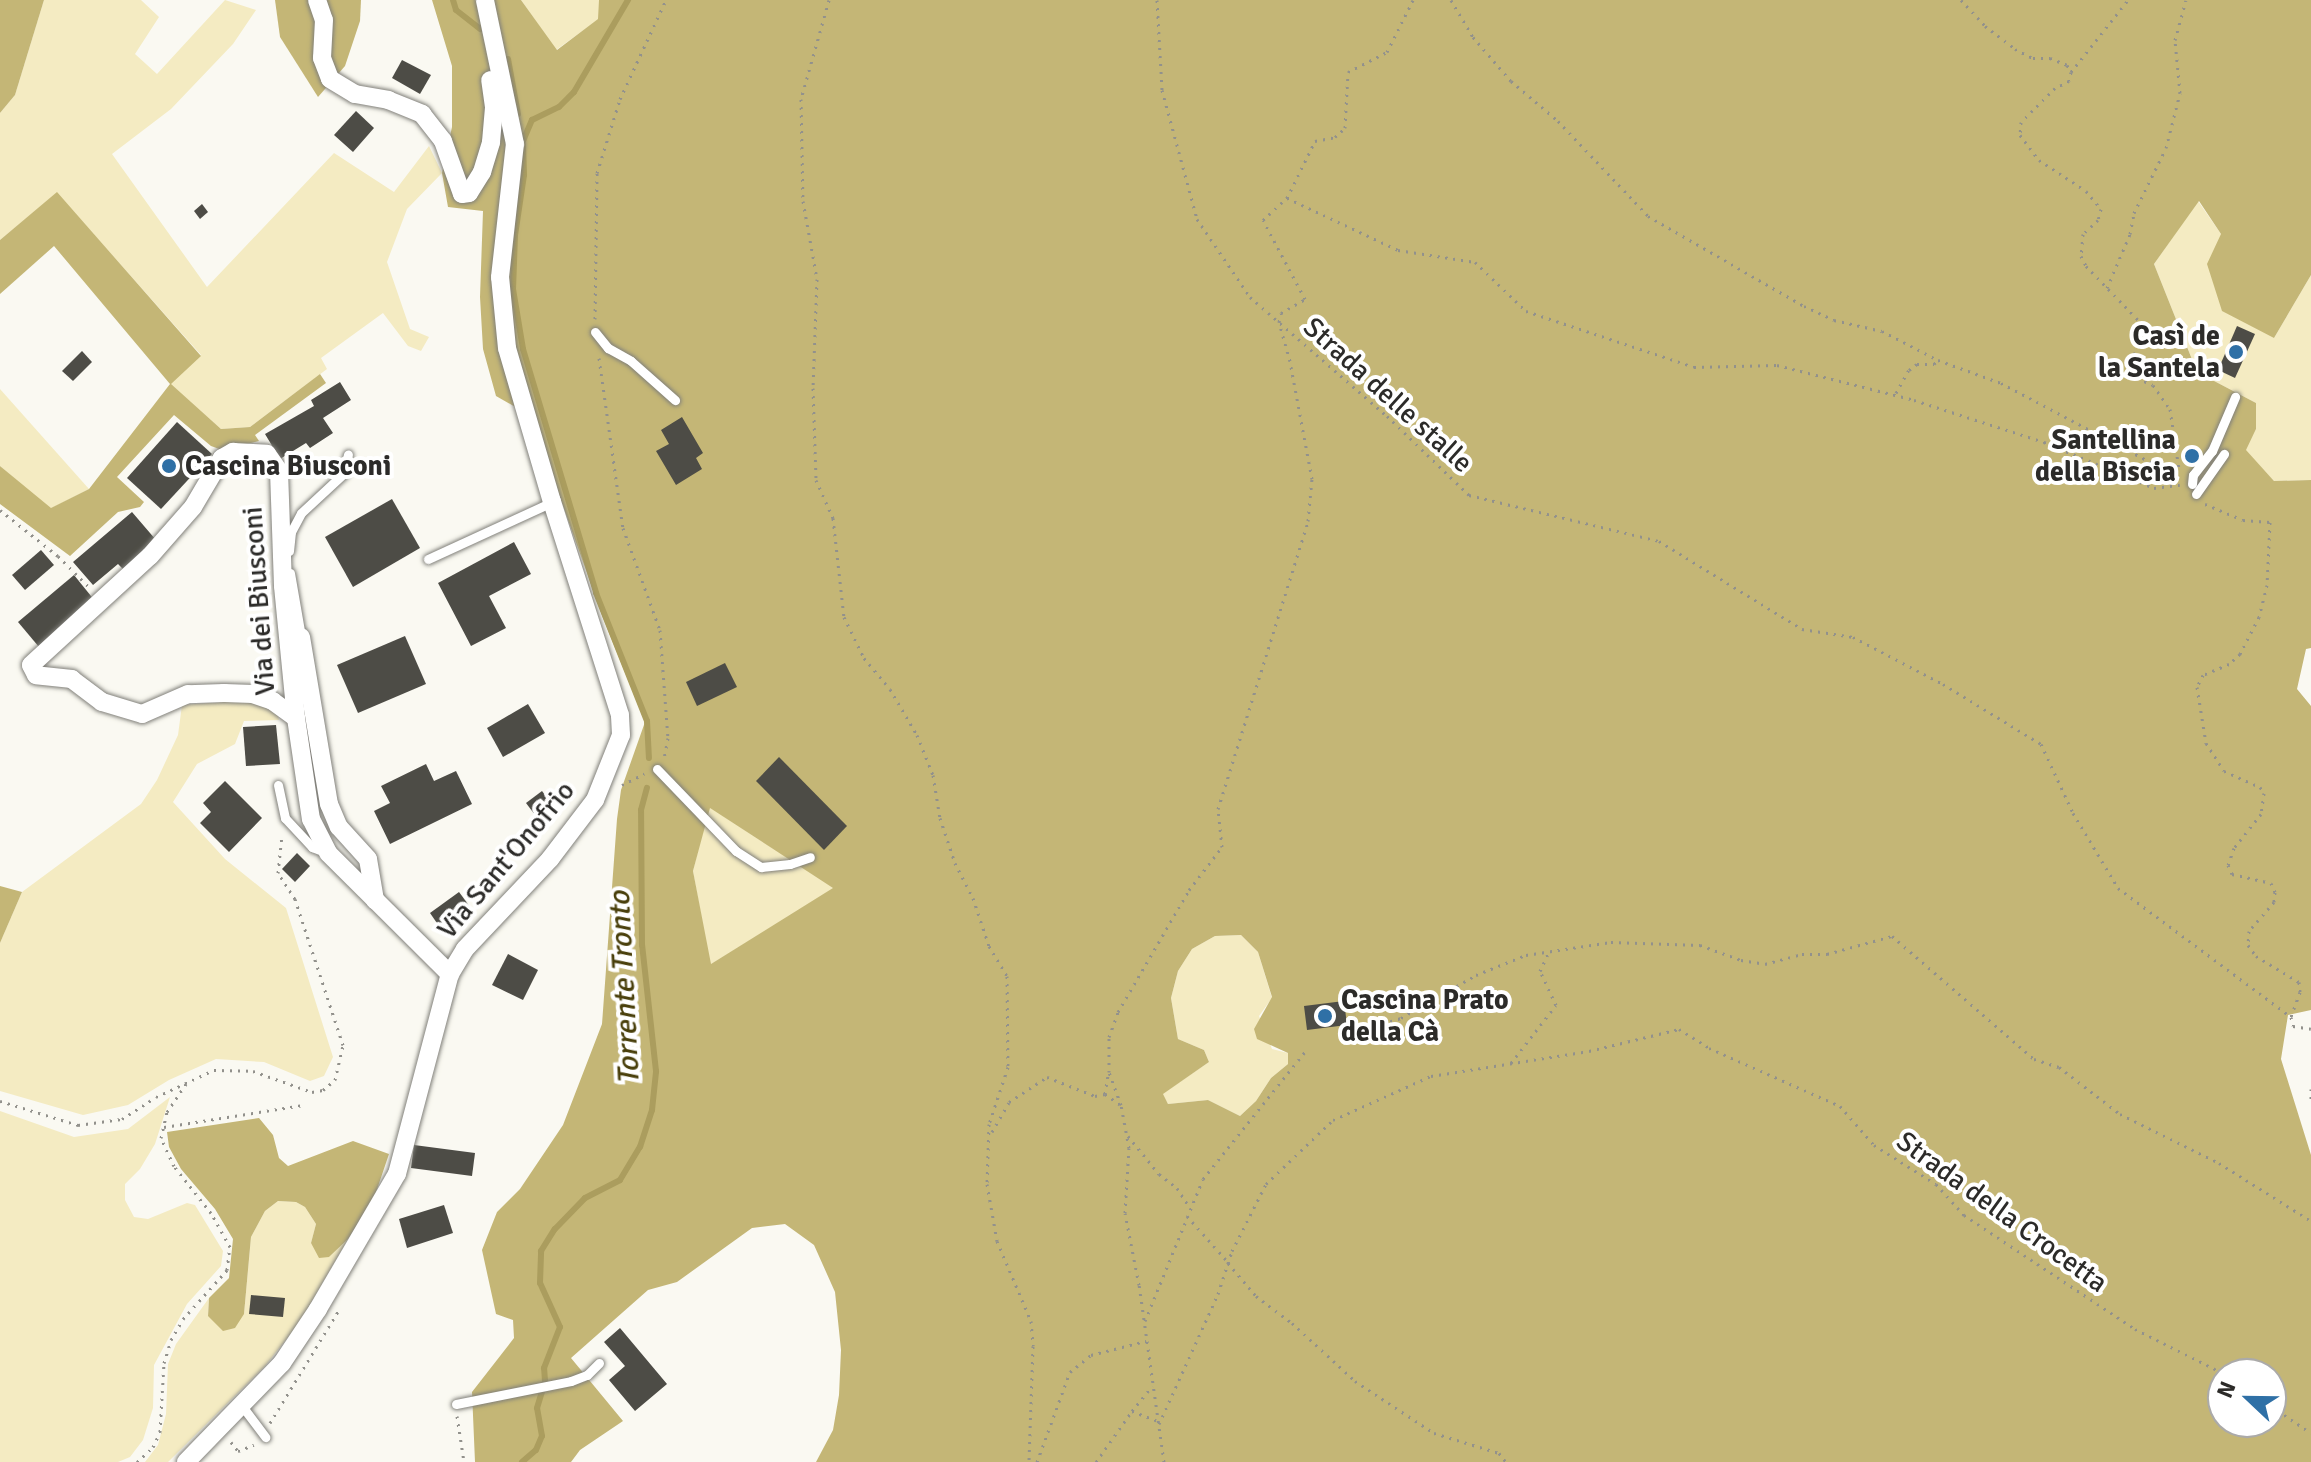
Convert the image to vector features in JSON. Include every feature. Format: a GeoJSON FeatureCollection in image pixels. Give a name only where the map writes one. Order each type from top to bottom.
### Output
{"type":"FeatureCollection","features":[{"type":"Feature","properties":{"kind":"street"},"geometry":{"type":"LineString","coordinates":[[317,0],[324,20],[322,58],[330,79],[355,94],[388,100],[422,114],[443,141],[462,194],[469,193],[482,172],[491,142],[494,107],[489,74],[497,52]]}},
{"type":"Feature","properties":{"kind":"street","name":"Via Sant'Onofrio"},"geometry":{"type":"LineString","coordinates":[[186,1462],[282,1363],[318,1309],[397,1174],[450,974],[465,949],[550,859],[595,800],[621,735],[620,715],[507,348],[500,277],[515,144],[485,0]]}},
{"type":"Feature","properties":{"kind":"street","name":"Via dei Biusconi"},"geometry":{"type":"LineString","coordinates":[[296,718],[273,701],[253,694],[224,693],[188,694],[142,714],[102,702],[72,679],[36,675],[31,665],[36,656],[102,602],[159,547],[193,507],[222,458],[233,452],[250,450],[267,454],[279,471],[283,586],[296,718],[311,819],[328,853],[450,974]]}},
{"type":"Feature","properties":{"kind":"street","name":"Via dei Biusconi"},"geometry":{"type":"LineString","coordinates":[[301,637],[329,804],[339,827],[368,859],[375,900]]}},
{"type":"Feature","properties":{"kind":"lane"},"geometry":{"type":"LineString","coordinates":[[595,332],[608,348],[643,371],[675,400]]}},
{"type":"Feature","properties":{"kind":"lane"},"geometry":{"type":"LineString","coordinates":[[2194,489],[2193,475],[2212,451],[2235,397]]}},
{"type":"Feature","properties":{"kind":"lane"},"geometry":{"type":"LineString","coordinates":[[301,637],[288,558],[291,532],[301,513],[344,473],[348,454]]}},
{"type":"Feature","properties":{"kind":"lane"},"geometry":{"type":"LineString","coordinates":[[2194,489],[2224,454]]}},
{"type":"Feature","properties":{"kind":"lane"},"geometry":{"type":"LineString","coordinates":[[428,559],[552,502]]}},
{"type":"Feature","properties":{"kind":"lane"},"geometry":{"type":"LineString","coordinates":[[657,769],[736,851],[761,867],[790,864],[810,857]]}},
{"type":"Feature","properties":{"kind":"lane"},"geometry":{"type":"LineString","coordinates":[[278,785],[285,818],[312,847],[328,853]]}},
{"type":"Feature","properties":{"kind":"lane"},"geometry":{"type":"LineString","coordinates":[[456,1404],[558,1384],[587,1375],[599,1363]]}},
{"type":"Feature","properties":{"kind":"lane"},"geometry":{"type":"LineString","coordinates":[[242,1406],[265,1437]]}},
{"type":"Feature","properties":{"kind":"path"},"geometry":{"type":"LineString","coordinates":[[657,769],[664,759],[668,738],[660,630],[623,528],[595,332],[597,173],[620,99],[666,0]]}},
{"type":"Feature","properties":{"kind":"path"},"geometry":{"type":"LineString","coordinates":[[829,0],[801,99],[803,201],[817,279],[813,388],[816,480],[833,518],[844,617],[864,658],[890,689],[917,735],[933,775],[940,818],[955,863],[973,898],[989,946],[1007,976],[1008,1067],[989,1124],[987,1184],[997,1241],[1031,1321],[1029,1462]]}},
{"type":"Feature","properties":{"kind":"path","name":"Strada delle stalle"},"geometry":{"type":"LineString","coordinates":[[1157,0],[1162,90],[1197,219],[1250,297],[1387,416],[1469,495],[1659,541],[1802,629],[1853,637],[1943,684],[2041,744],[2073,813],[2118,888],[2264,1001],[2291,1017],[2293,1026],[2311,1029]]}},
{"type":"Feature","properties":{"kind":"path"},"geometry":{"type":"LineString","coordinates":[[1105,1094],[1109,1072],[1109,1037],[1118,1012],[1189,890],[1222,847],[1218,809],[1308,521],[1312,479],[1290,361],[1279,322],[1281,313],[1305,299],[1263,220],[1287,198],[1315,141],[1335,137],[1345,128],[1348,72],[1387,52],[1413,0]]}},
{"type":"Feature","properties":{"kind":"path"},"geometry":{"type":"LineString","coordinates":[[1451,0],[1473,37],[1511,81],[1558,121],[1648,216],[1780,294],[1834,320],[1882,331],[1938,360],[2001,383],[2156,465],[2177,467]]}},
{"type":"Feature","properties":{"kind":"path"},"geometry":{"type":"LineString","coordinates":[[1961,0],[1985,26],[2015,49],[2033,58],[2050,58],[2067,65],[2071,72]]}},
{"type":"Feature","properties":{"kind":"path"},"geometry":{"type":"LineString","coordinates":[[2128,0],[2071,72],[2069,81],[2055,88],[2021,122],[2020,135],[2039,160],[2086,191],[2101,209],[2101,215],[2083,234],[2080,245],[2086,266],[2135,313],[2145,333],[2145,340],[2135,352],[2131,370],[2137,378],[2153,385],[2170,409],[2177,467],[2194,489],[2226,514],[2270,522],[2272,532],[2267,585],[2259,617],[2249,639],[2229,664],[2203,675],[2197,687],[2206,743],[2224,771],[2260,787],[2264,793],[2261,814],[2234,848],[2228,865],[2232,874],[2271,883],[2275,892],[2274,902],[2249,931],[2248,945],[2256,956],[2299,982],[2300,992],[2291,1017]]}},
{"type":"Feature","properties":{"kind":"path"},"geometry":{"type":"LineString","coordinates":[[2107,288],[2130,234],[2134,213],[2154,177],[2169,135],[2180,93],[2175,40],[2186,0]]}},
{"type":"Feature","properties":{"kind":"path"},"geometry":{"type":"LineString","coordinates":[[1287,198],[1398,250],[1475,262],[1526,311],[1694,367],[1777,365],[1895,395],[2044,442],[2154,488],[2194,489]]}},
{"type":"Feature","properties":{"kind":"path"},"geometry":{"type":"LineString","coordinates":[[1895,395],[1909,370],[1917,364],[1934,364],[1938,360]]}},
{"type":"Feature","properties":{"kind":"path"},"geometry":{"type":"LineString","coordinates":[[0,510],[69,565],[90,588]]}},
{"type":"Feature","properties":{"kind":"path"},"geometry":{"type":"LineString","coordinates":[[0,1101],[78,1125],[122,1119],[156,1097],[214,1070],[253,1071],[312,1092],[323,1090],[335,1080],[343,1045],[295,899],[278,873],[285,818]]}},
{"type":"Feature","properties":{"kind":"path"},"geometry":{"type":"LineString","coordinates":[[1360,1031],[1401,1018],[1497,964],[1549,952],[1611,942],[1700,945],[1741,960],[1765,964],[1802,954],[1827,954],[1892,936],[2034,1059],[2059,1067],[2120,1114],[2219,1163],[2311,1221]]}},
{"type":"Feature","properties":{"kind":"path"},"geometry":{"type":"LineString","coordinates":[[1507,1065],[1518,1058],[1556,1005],[1540,971],[1549,952]]}},
{"type":"Feature","properties":{"kind":"path","name":"Strada della Crocetta"},"geometry":{"type":"LineString","coordinates":[[1157,1427],[1266,1184],[1333,1120],[1431,1076],[1589,1051],[1679,1029],[1709,1048],[1840,1106],[1874,1145],[1936,1184],[1964,1215],[2135,1329],[2207,1365]]}},
{"type":"Feature","properties":{"kind":"path"},"geometry":{"type":"LineString","coordinates":[[1144,1324],[1203,1179],[1307,1049]]}},
{"type":"Feature","properties":{"kind":"path"},"geometry":{"type":"LineString","coordinates":[[1109,1072],[1121,1105],[1127,1135],[1125,1213],[1164,1462]]}},
{"type":"Feature","properties":{"kind":"path"},"geometry":{"type":"LineString","coordinates":[[990,1134],[1009,1102],[1047,1077],[1083,1094],[1105,1094],[1121,1105]]}},
{"type":"Feature","properties":{"kind":"path"},"geometry":{"type":"LineString","coordinates":[[137,1462],[153,1447],[160,1432],[164,1363],[171,1340],[183,1319],[227,1270],[230,1247],[211,1213],[174,1166],[161,1138],[176,1095],[188,1083]]}},
{"type":"Feature","properties":{"kind":"path"},"geometry":{"type":"LineString","coordinates":[[2311,1089],[2311,1100]]}},
{"type":"Feature","properties":{"kind":"path"},"geometry":{"type":"LineString","coordinates":[[164,1127],[303,1105]]}},
{"type":"Feature","properties":{"kind":"path"},"geometry":{"type":"LineString","coordinates":[[1127,1135],[1159,1174],[1177,1188],[1190,1208]]}},
{"type":"Feature","properties":{"kind":"path"},"geometry":{"type":"LineString","coordinates":[[1187,1216],[1256,1296],[1292,1323],[1355,1381],[1434,1433],[1499,1453],[1506,1462]]}},
{"type":"Feature","properties":{"kind":"path"},"geometry":{"type":"LineString","coordinates":[[1037,1462],[1070,1372],[1091,1355],[1146,1341]]}},
{"type":"Feature","properties":{"kind":"path"},"geometry":{"type":"LineString","coordinates":[[1096,1462],[1152,1386]]}},
{"type":"Feature","properties":{"kind":"path"},"geometry":{"type":"LineString","coordinates":[[456,1404],[464,1462]]}},
{"type":"Feature","properties":{"kind":"path"},"geometry":{"type":"LineString","coordinates":[[1132,1411],[1156,1420]]}},
{"type":"Feature","properties":{"kind":"path"},"geometry":{"type":"LineString","coordinates":[[2287,1417],[2311,1433]]}},
{"type":"Feature","properties":{"kind":"shaded area"},"geometry":{"type":"Polygon","coordinates":[[[0,0],[44,0],[15,95],[0,113],[0,0]]]}},
{"type":"Feature","properties":{"kind":"shaded area"},"geometry":{"type":"Polygon","coordinates":[[[44,0],[141,0],[159,17],[135,54],[157,74],[225,0],[256,10],[233,44],[171,109],[112,154],[207,287],[334,153],[394,192],[429,146],[442,173],[407,209],[387,262],[410,329],[429,337],[421,351],[408,346],[383,313],[321,358],[327,369],[250,427],[221,429],[170,384],[201,355],[57,193],[0,240],[0,113],[15,95],[44,0]]]}},
{"type":"Feature","properties":{"kind":"shaded area"},"geometry":{"type":"Polygon","coordinates":[[[275,0],[361,0],[360,21],[345,66],[318,97],[280,37],[275,0]]]}},
{"type":"Feature","properties":{"kind":"shaded area"},"geometry":{"type":"Polygon","coordinates":[[[432,0],[521,0],[557,50],[598,19],[599,0],[2311,0],[2311,275],[2274,338],[2222,311],[2207,264],[2221,234],[2199,201],[2154,264],[2197,372],[2256,403],[2256,429],[2246,450],[2274,481],[2311,480],[2311,648],[2306,649],[2297,689],[2311,706],[2311,1010],[2288,1015],[2281,1059],[2311,1155],[2311,1462],[816,1462],[833,1430],[839,1395],[841,1350],[835,1292],[814,1245],[785,1224],[752,1228],[677,1282],[648,1290],[571,1358],[623,1421],[580,1450],[571,1462],[475,1462],[472,1392],[514,1338],[513,1320],[496,1314],[482,1250],[497,1212],[520,1189],[563,1125],[602,1024],[621,790],[645,722],[603,618],[531,416],[496,396],[483,349],[480,297],[483,211],[448,207],[442,173],[452,127],[452,66],[432,0]],[[710,808],[693,871],[711,964],[833,888],[710,808]],[[1241,935],[1215,936],[1192,949],[1178,971],[1171,998],[1178,1039],[1204,1050],[1209,1062],[1163,1094],[1168,1104],[1208,1100],[1240,1116],[1256,1101],[1271,1078],[1288,1064],[1288,1053],[1257,1039],[1254,1029],[1272,997],[1258,952],[1241,935]]]}},
{"type":"Feature","properties":{"kind":"shaded area"},"geometry":{"type":"Polygon","coordinates":[[[521,0],[599,0],[599,19],[556,50],[521,0]]]}},
{"type":"Feature","properties":{"kind":"shaded area"},"geometry":{"type":"Polygon","coordinates":[[[57,192],[201,356],[171,384],[221,429],[250,427],[320,374],[326,383],[255,435],[259,441],[222,450],[211,446],[174,415],[117,477],[144,502],[140,507],[118,512],[70,556],[0,504],[0,466],[51,508],[89,489],[170,384],[54,246],[0,294],[0,240],[57,192]]]}},
{"type":"Feature","properties":{"kind":"shaded area"},"geometry":{"type":"Polygon","coordinates":[[[2198,201],[2221,234],[2274,338],[2311,275],[2311,480],[2274,481],[2245,450],[2256,429],[2256,403],[2197,372],[2154,264],[2198,201]]]}},
{"type":"Feature","properties":{"kind":"shaded area"},"geometry":{"type":"Polygon","coordinates":[[[0,389],[89,489],[50,509],[0,466],[0,389]]]}},
{"type":"Feature","properties":{"kind":"shaded area"},"geometry":{"type":"Polygon","coordinates":[[[249,700],[276,709],[279,720],[244,721],[235,744],[197,764],[173,802],[225,859],[286,908],[333,1057],[324,1076],[310,1081],[264,1062],[216,1059],[169,1080],[128,1105],[83,1115],[0,1091],[0,943],[22,892],[141,804],[157,780],[178,735],[182,705],[249,700]]]}},
{"type":"Feature","properties":{"kind":"shaded area"},"geometry":{"type":"Polygon","coordinates":[[[709,807],[834,888],[710,965],[693,871],[709,807]]]}},
{"type":"Feature","properties":{"kind":"shaded area"},"geometry":{"type":"Polygon","coordinates":[[[0,886],[22,892],[0,943],[0,886]]]}},
{"type":"Feature","properties":{"kind":"shaded area"},"geometry":{"type":"Polygon","coordinates":[[[1241,935],[1258,952],[1272,998],[1259,1016],[1272,1049],[1288,1053],[1288,1064],[1271,1078],[1256,1101],[1240,1116],[1208,1100],[1168,1104],[1162,1094],[1209,1062],[1204,1050],[1178,1039],[1171,998],[1178,971],[1192,949],[1215,936],[1241,935]]]}},
{"type":"Feature","properties":{"kind":"shaded area"},"geometry":{"type":"Polygon","coordinates":[[[170,1097],[155,1144],[140,1169],[125,1184],[125,1200],[134,1217],[148,1219],[187,1203],[195,1205],[223,1251],[221,1266],[187,1304],[154,1365],[153,1408],[143,1440],[130,1457],[118,1462],[0,1462],[0,1111],[74,1137],[128,1129],[170,1097]]]}},
{"type":"Feature","properties":{"kind":"shaded area"},"geometry":{"type":"Polygon","coordinates":[[[259,1118],[273,1135],[279,1158],[288,1166],[353,1141],[389,1154],[371,1207],[348,1239],[329,1257],[319,1258],[311,1243],[316,1224],[305,1207],[296,1202],[278,1201],[265,1211],[251,1237],[244,1314],[235,1328],[223,1331],[208,1316],[209,1298],[229,1278],[233,1239],[215,1209],[181,1169],[169,1147],[167,1132],[259,1118]]]}},
{"type":"Feature","properties":{"kind":"shaded area"},"geometry":{"type":"Polygon","coordinates":[[[278,1201],[296,1202],[305,1207],[316,1224],[311,1243],[329,1257],[348,1239],[300,1322],[265,1366],[168,1462],[145,1462],[158,1445],[166,1414],[168,1364],[176,1344],[209,1298],[208,1316],[244,1314],[251,1237],[265,1211],[278,1201]]]}},
{"type":"Feature","properties":{"kind":"building"},"geometry":{"type":"Polygon","coordinates":[[[402,60],[431,75],[420,94],[392,78],[402,60]]]}},
{"type":"Feature","properties":{"kind":"building"},"geometry":{"type":"Polygon","coordinates":[[[356,111],[374,128],[353,152],[334,135],[356,111]]]}},
{"type":"Feature","properties":{"kind":"building"},"geometry":{"type":"Polygon","coordinates":[[[202,204],[208,212],[200,219],[194,211],[202,204]]]}},
{"type":"Feature","properties":{"kind":"building","name":"Casì de la Santela"},"geometry":{"type":"Polygon","coordinates":[[[2237,326],[2255,334],[2235,378],[2218,370],[2237,326]]]}},
{"type":"Feature","properties":{"kind":"building"},"geometry":{"type":"Polygon","coordinates":[[[82,351],[92,362],[73,381],[62,371],[82,351]]]}},
{"type":"Feature","properties":{"kind":"building"},"geometry":{"type":"Polygon","coordinates":[[[340,382],[351,400],[323,418],[333,433],[310,448],[306,443],[280,459],[265,434],[314,406],[311,400],[340,382]]]}},
{"type":"Feature","properties":{"kind":"building"},"geometry":{"type":"Polygon","coordinates":[[[682,417],[703,453],[696,458],[702,469],[676,485],[656,451],[669,444],[661,430],[682,417]]]}},
{"type":"Feature","properties":{"kind":"building","name":"Cascina Biusconi"},"geometry":{"type":"Polygon","coordinates":[[[177,422],[212,454],[161,509],[127,478],[177,422]]]}},
{"type":"Feature","properties":{"kind":"building"},"geometry":{"type":"Polygon","coordinates":[[[392,499],[420,548],[353,587],[325,537],[392,499]]]}},
{"type":"Feature","properties":{"kind":"building"},"geometry":{"type":"Polygon","coordinates":[[[132,512],[156,540],[123,569],[118,564],[93,585],[73,562],[132,512]]]}},
{"type":"Feature","properties":{"kind":"building"},"geometry":{"type":"Polygon","coordinates":[[[514,542],[531,574],[489,596],[506,628],[471,646],[438,583],[514,542]]]}},
{"type":"Feature","properties":{"kind":"building"},"geometry":{"type":"Polygon","coordinates":[[[41,550],[54,565],[25,590],[12,575],[41,550]]]}},
{"type":"Feature","properties":{"kind":"building"},"geometry":{"type":"Polygon","coordinates":[[[74,575],[95,601],[39,647],[18,622],[74,575]]]}},
{"type":"Feature","properties":{"kind":"building"},"geometry":{"type":"Polygon","coordinates":[[[405,636],[426,684],[358,713],[337,665],[405,636]]]}},
{"type":"Feature","properties":{"kind":"building"},"geometry":{"type":"Polygon","coordinates":[[[725,663],[737,687],[697,706],[686,682],[725,663]]]}},
{"type":"Feature","properties":{"kind":"building"},"geometry":{"type":"Polygon","coordinates":[[[528,704],[545,733],[503,757],[487,728],[528,704]]]}},
{"type":"Feature","properties":{"kind":"building"},"geometry":{"type":"Polygon","coordinates":[[[276,725],[280,764],[246,766],[243,727],[276,725]]]}},
{"type":"Feature","properties":{"kind":"building"},"geometry":{"type":"Polygon","coordinates":[[[779,757],[847,826],[824,850],[756,781],[779,757]]]}},
{"type":"Feature","properties":{"kind":"building"},"geometry":{"type":"Polygon","coordinates":[[[426,764],[434,781],[456,771],[472,804],[390,844],[374,811],[390,803],[381,786],[426,764]]]}},
{"type":"Feature","properties":{"kind":"building"},"geometry":{"type":"Polygon","coordinates":[[[225,781],[262,818],[229,852],[200,823],[211,812],[203,803],[225,781]]]}},
{"type":"Feature","properties":{"kind":"building"},"geometry":{"type":"Polygon","coordinates":[[[542,791],[560,815],[544,827],[526,803],[542,791]]]}},
{"type":"Feature","properties":{"kind":"building"},"geometry":{"type":"Polygon","coordinates":[[[297,853],[310,866],[295,882],[282,869],[297,853]]]}},
{"type":"Feature","properties":{"kind":"building"},"geometry":{"type":"Polygon","coordinates":[[[459,892],[471,908],[441,929],[430,913],[459,892]]]}},
{"type":"Feature","properties":{"kind":"building"},"geometry":{"type":"Polygon","coordinates":[[[508,954],[538,970],[523,1000],[492,985],[508,954]]]}},
{"type":"Feature","properties":{"kind":"building","name":"Cascina Prato della Cà"},"geometry":{"type":"Polygon","coordinates":[[[1344,1001],[1347,1025],[1307,1030],[1304,1006],[1344,1001]]]}},
{"type":"Feature","properties":{"kind":"building"},"geometry":{"type":"Polygon","coordinates":[[[414,1145],[475,1153],[472,1176],[411,1168],[414,1145]]]}},
{"type":"Feature","properties":{"kind":"building"},"geometry":{"type":"Polygon","coordinates":[[[444,1205],[453,1233],[407,1248],[399,1219],[444,1205]]]}},
{"type":"Feature","properties":{"kind":"building"},"geometry":{"type":"Polygon","coordinates":[[[251,1295],[285,1298],[283,1317],[249,1314],[251,1295]]]}},
{"type":"Feature","properties":{"kind":"building"},"geometry":{"type":"Polygon","coordinates":[[[620,1328],[667,1384],[635,1411],[609,1380],[625,1366],[604,1342],[620,1328]]]}},
{"type":"Feature","properties":{"kind":"waterway","name":"Torrente Tronto"},"geometry":{"type":"LineString","coordinates":[[453,0],[456,10],[480,29]]}},
{"type":"Feature","properties":{"kind":"waterway"},"geometry":{"type":"LineString","coordinates":[[523,141],[532,120],[559,107],[574,92],[628,0]]}},
{"type":"Feature","properties":{"kind":"waterway","name":"Torrente Tronto"},"geometry":{"type":"LineString","coordinates":[[508,59],[518,114]]}},
{"type":"Feature","properties":{"kind":"waterway","name":"Torrente Tronto"},"geometry":{"type":"LineString","coordinates":[[523,145],[524,175],[515,235],[513,289],[523,349],[596,593],[647,721],[649,758]]}},
{"type":"Feature","properties":{"kind":"waterway","name":"Torrente Tronto"},"geometry":{"type":"LineString","coordinates":[[522,1462],[536,1450],[542,1436],[537,1408],[545,1381],[544,1368],[560,1327],[540,1283],[541,1251],[555,1229],[585,1198],[620,1180],[640,1147],[652,1110],[656,1071],[642,945],[641,810],[647,788]]}},
{"type":"Feature","properties":{"kind":"place","name":"Casì de la Santela"},"geometry":{"type":"Point","coordinates":[2236,352]}},
{"type":"Feature","properties":{"kind":"place","name":"Santellina della Biscia"},"geometry":{"type":"Point","coordinates":[2192,456]}},
{"type":"Feature","properties":{"kind":"place","name":"Cascina Biusconi"},"geometry":{"type":"Point","coordinates":[169,466]}},
{"type":"Feature","properties":{"kind":"place","name":"Cascina Prato della Cà"},"geometry":{"type":"Point","coordinates":[1325,1016]}}]}
